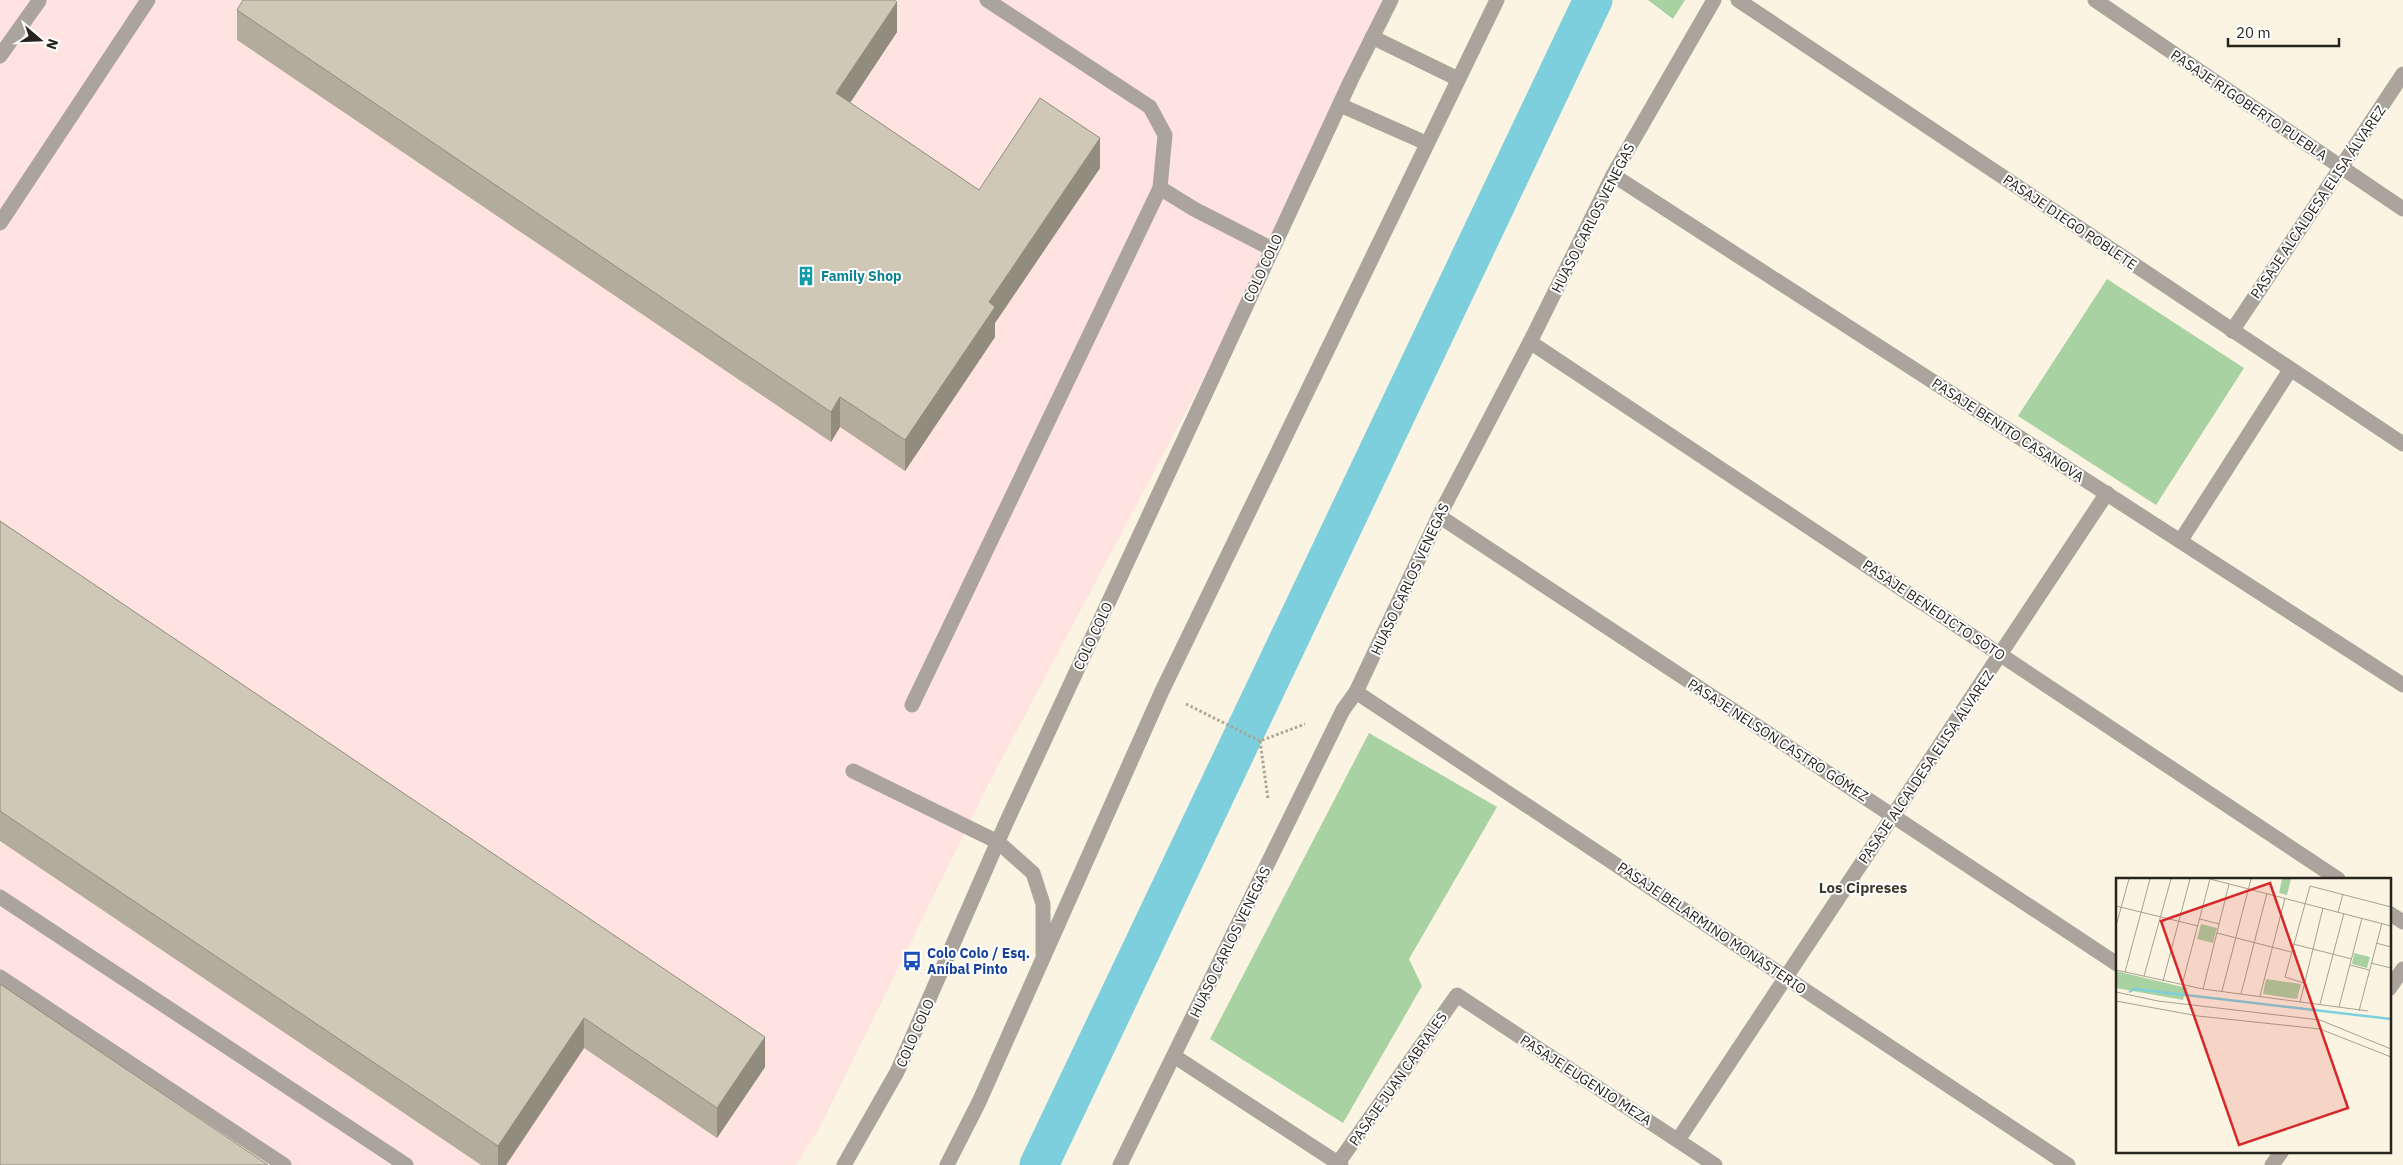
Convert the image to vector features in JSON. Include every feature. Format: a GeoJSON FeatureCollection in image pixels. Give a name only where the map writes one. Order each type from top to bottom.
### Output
{"type":"FeatureCollection","features":[{"type":"Feature","properties":{"kind":"street"},"geometry":{"type":"LineString","coordinates":[[0,223],[148,0]]}},
{"type":"Feature","properties":{"kind":"street"},"geometry":{"type":"LineString","coordinates":[[912,704],[1160,188],[1165,135],[1150,106],[987,0]]}},
{"type":"Feature","properties":{"kind":"street","name":"COLO COLO"},"geometry":{"type":"LineString","coordinates":[[844,1165],[898,1072],[998,842],[1272,249],[1391,0]]}},
{"type":"Feature","properties":{"kind":"street"},"geometry":{"type":"LineString","coordinates":[[947,1165],[979,1102],[1162,692],[1497,0]]}},
{"type":"Feature","properties":{"kind":"street","name":"HUASO CARLOS VENEGAS"},"geometry":{"type":"LineString","coordinates":[[1120,1165],[1343,710],[1356,692],[1439,516],[1530,342],[1613,176],[1714,0]]}},
{"type":"Feature","properties":{"kind":"street","name":"PASAJE DIEGO POBLETE"},"geometry":{"type":"LineString","coordinates":[[1738,0],[2403,444]]}},
{"type":"Feature","properties":{"kind":"street","name":"PASAJE RIGOBERTO PUEBLA"},"geometry":{"type":"LineString","coordinates":[[2095,0],[2403,209]]}},
{"type":"Feature","properties":{"kind":"street"},"geometry":{"type":"LineString","coordinates":[[0,56],[39,1]]}},
{"type":"Feature","properties":{"kind":"street"},"geometry":{"type":"LineString","coordinates":[[1372,37],[1458,79]]}},
{"type":"Feature","properties":{"kind":"street","name":"PASAJE ALCALDESA ELISA ÁLVAREZ"},"geometry":{"type":"LineString","coordinates":[[2232,331],[2403,74]]}},
{"type":"Feature","properties":{"kind":"street"},"geometry":{"type":"LineString","coordinates":[[1340,105],[1426,144]]}},
{"type":"Feature","properties":{"kind":"street","name":"PASAJE BENITO CASANOVA"},"geometry":{"type":"LineString","coordinates":[[1613,176],[2181,540],[2403,685]]}},
{"type":"Feature","properties":{"kind":"street"},"geometry":{"type":"LineString","coordinates":[[1160,188],[1194,209],[1272,249]]}},
{"type":"Feature","properties":{"kind":"street","name":"PASAJE BENEDICTO SOTO"},"geometry":{"type":"LineString","coordinates":[[1530,342],[2336,878]]}},
{"type":"Feature","properties":{"kind":"street"},"geometry":{"type":"LineString","coordinates":[[2181,540],[2290,370]]}},
{"type":"Feature","properties":{"kind":"street","name":"PASAJE ALCALDESA ELISA ÁLVAREZ"},"geometry":{"type":"LineString","coordinates":[[1678,1140],[2107,494]]}},
{"type":"Feature","properties":{"kind":"street","name":"PASAJE NELSON CASTRO GÓMEZ"},"geometry":{"type":"LineString","coordinates":[[1439,516],[2116,963]]}},
{"type":"Feature","properties":{"kind":"street","name":"PASAJE BELARMINO MONASTERIO"},"geometry":{"type":"LineString","coordinates":[[1356,692],[2068,1165]]}},
{"type":"Feature","properties":{"kind":"street"},"geometry":{"type":"LineString","coordinates":[[853,771],[998,842],[1033,873],[1043,904],[1043,959]]}},
{"type":"Feature","properties":{"kind":"street"},"geometry":{"type":"LineString","coordinates":[[0,898],[406,1165]]}},
{"type":"Feature","properties":{"kind":"street"},"geometry":{"type":"LineString","coordinates":[[2390,914],[2403,922]]}},
{"type":"Feature","properties":{"kind":"street"},"geometry":{"type":"LineString","coordinates":[[2390,988],[2403,969]]}},
{"type":"Feature","properties":{"kind":"street"},"geometry":{"type":"LineString","coordinates":[[0,977],[284,1165]]}},
{"type":"Feature","properties":{"kind":"street","name":"PASAJE EUGENIO MEZA"},"geometry":{"type":"LineString","coordinates":[[1457,995],[1715,1165]]}},
{"type":"Feature","properties":{"kind":"street","name":"PASAJE JUAN CABRALES"},"geometry":{"type":"LineString","coordinates":[[1340,1164],[1457,995]]}},
{"type":"Feature","properties":{"kind":"street"},"geometry":{"type":"LineString","coordinates":[[1174,1056],[1340,1164]]}},
{"type":"Feature","properties":{"kind":"street"},"geometry":{"type":"LineString","coordinates":[[2272,1165],[2281,1152]]}},
{"type":"Feature","properties":{"kind":"path"},"geometry":{"type":"LineString","coordinates":[[1207,715],[1258,740],[1343,710]]}},
{"type":"Feature","properties":{"kind":"path"},"geometry":{"type":"LineString","coordinates":[[1258,740],[1269,804]]}},
{"type":"Feature","properties":{"kind":"shaded area"},"geometry":{"type":"Polygon","coordinates":[[[0,0],[1395,0],[1272,249],[989,783],[819,1129],[796,1165],[0,1165],[0,0]]]}},
{"type":"Feature","properties":{"kind":"green space"},"geometry":{"type":"Polygon","coordinates":[[[1648,0],[1685,0],[1673,19],[1648,0]]]}},
{"type":"Feature","properties":{"kind":"green space"},"geometry":{"type":"Polygon","coordinates":[[[2107,279],[2244,368],[2156,505],[2018,416],[2107,279]]]}},
{"type":"Feature","properties":{"kind":"green space"},"geometry":{"type":"Polygon","coordinates":[[[1369,733],[1497,807],[1409,959],[1422,986],[1343,1123],[1210,1039],[1369,733]]]}},
{"type":"Feature","properties":{"kind":"building","name":"Family Shop"},"geometry":{"type":"Polygon","coordinates":[[[243,0],[894,0],[897,2],[836,93],[979,190],[1040,98],[1100,138],[989,302],[995,307],[905,440],[840,397],[831,412],[237,10],[243,0]]]}},
{"type":"Feature","properties":{"kind":"building"},"geometry":{"type":"Polygon","coordinates":[[[0,521],[765,1037],[717,1108],[584,1018],[498,1146],[0,811],[0,521]]]}},
{"type":"Feature","properties":{"kind":"building"},"geometry":{"type":"Polygon","coordinates":[[[0,984],[268,1165],[0,1165],[0,984]]]}},
{"type":"Feature","properties":{"kind":"waterway"},"geometry":{"type":"LineString","coordinates":[[1039,1165],[1593,0]]}},
{"type":"Feature","properties":{"kind":"place","name":"Family Shop"},"geometry":{"type":"Point","coordinates":[806,276]}},
{"type":"Feature","properties":{"kind":"place","name":"Colo Colo / Esq. Aníbal Pinto"},"geometry":{"type":"Point","coordinates":[912,961]}},
{"type":"Feature","properties":{"kind":"district","name":"Los Cipreses"},"geometry":{"type":"Point","coordinates":[1863,888]}}]}
